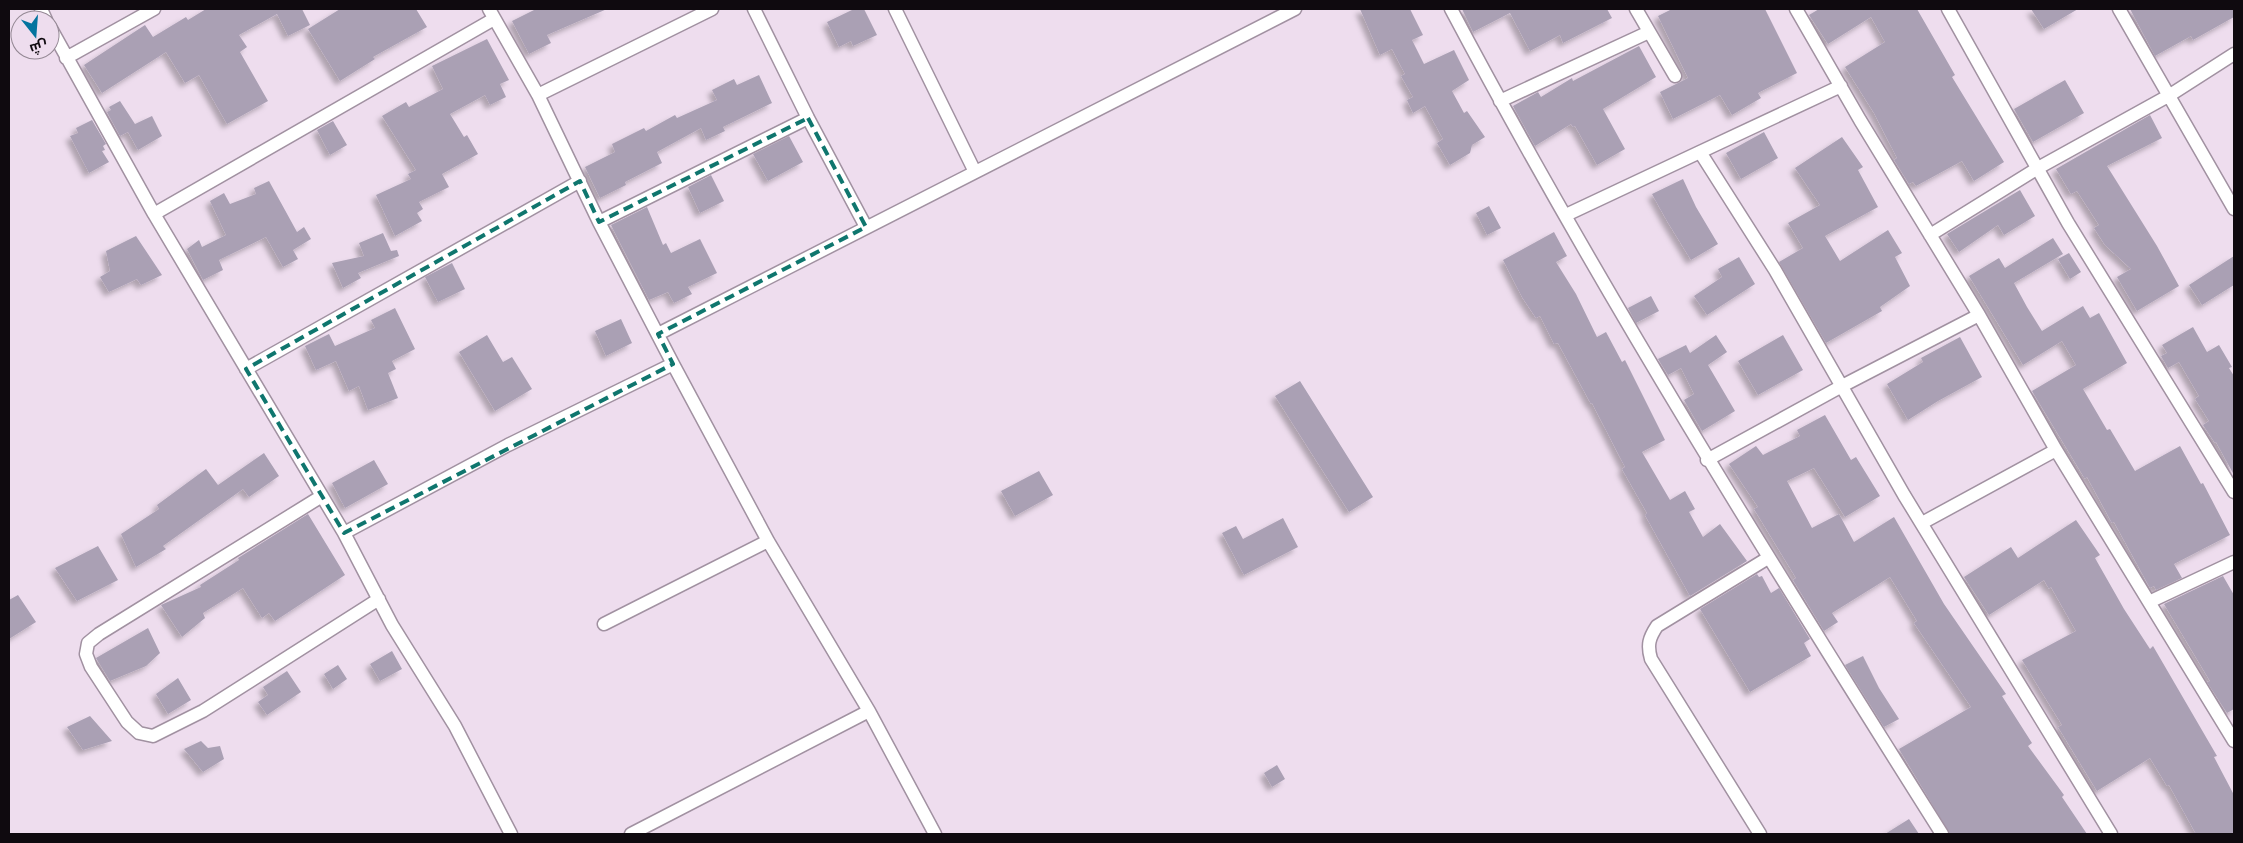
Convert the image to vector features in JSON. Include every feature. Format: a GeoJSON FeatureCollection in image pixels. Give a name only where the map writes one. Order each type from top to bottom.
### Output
{"type":"FeatureCollection","features":[{"type":"Feature","properties":{"kind":"street"},"geometry":{"type":"LineString","coordinates":[[66,58],[154,9]]}},
{"type":"Feature","properties":{"kind":"street"},"geometry":{"type":"LineString","coordinates":[[538,95],[712,9]]}},
{"type":"Feature","properties":{"kind":"street"},"geometry":{"type":"LineString","coordinates":[[754,9],[808,118],[866,227]]}},
{"type":"Feature","properties":{"kind":"street"},"geometry":{"type":"LineString","coordinates":[[895,9],[975,172]]}},
{"type":"Feature","properties":{"kind":"street"},"geometry":{"type":"LineString","coordinates":[[658,334],[1295,9]]}},
{"type":"Feature","properties":{"kind":"street"},"geometry":{"type":"LineString","coordinates":[[1451,9],[1500,101],[1707,460],[1942,834]]}},
{"type":"Feature","properties":{"kind":"street"},"geometry":{"type":"LineString","coordinates":[[1636,9],[1675,76]]}},
{"type":"Feature","properties":{"kind":"street"},"geometry":{"type":"LineString","coordinates":[[1796,9],[1979,315],[2056,450],[2234,742]]}},
{"type":"Feature","properties":{"kind":"street"},"geometry":{"type":"LineString","coordinates":[[1948,9],[2073,232],[2234,492]]}},
{"type":"Feature","properties":{"kind":"street"},"geometry":{"type":"LineString","coordinates":[[2119,9],[2234,209]]}},
{"type":"Feature","properties":{"kind":"street"},"geometry":{"type":"LineString","coordinates":[[154,214],[492,14],[538,95],[598,222],[768,541],[869,711],[935,834]]}},
{"type":"Feature","properties":{"kind":"street"},"geometry":{"type":"LineString","coordinates":[[1500,101],[1649,32]]}},
{"type":"Feature","properties":{"kind":"street"},"geometry":{"type":"LineString","coordinates":[[60,46],[154,214],[344,533],[392,625],[455,726],[511,834]]}},
{"type":"Feature","properties":{"kind":"street"},"geometry":{"type":"LineString","coordinates":[[1930,235],[2038,168],[2170,95],[2234,54]]}},
{"type":"Feature","properties":{"kind":"street"},"geometry":{"type":"LineString","coordinates":[[1566,215],[1841,86]]}},
{"type":"Feature","properties":{"kind":"street"},"geometry":{"type":"LineString","coordinates":[[598,222],[808,118]]}},
{"type":"Feature","properties":{"kind":"street"},"geometry":{"type":"LineString","coordinates":[[1700,152],[1775,270],[1922,523],[2111,834]]}},
{"type":"Feature","properties":{"kind":"street"},"geometry":{"type":"LineString","coordinates":[[246,369],[580,181]]}},
{"type":"Feature","properties":{"kind":"street"},"geometry":{"type":"LineString","coordinates":[[1707,460],[1842,386],[1979,315]]}},
{"type":"Feature","properties":{"kind":"street"},"geometry":{"type":"LineString","coordinates":[[344,533],[508,446],[673,364]]}},
{"type":"Feature","properties":{"kind":"street"},"geometry":{"type":"LineString","coordinates":[[1922,523],[2056,450]]}},
{"type":"Feature","properties":{"kind":"street"},"geometry":{"type":"LineString","coordinates":[[322,496],[98,634],[88,643],[86,654],[90,667],[127,722],[139,733],[154,736],[203,711],[379,599]]}},
{"type":"Feature","properties":{"kind":"street"},"geometry":{"type":"LineString","coordinates":[[604,624],[768,541]]}},
{"type":"Feature","properties":{"kind":"street"},"geometry":{"type":"LineString","coordinates":[[1760,834],[1651,659],[1647,646],[1657,626],[1768,558]]}},
{"type":"Feature","properties":{"kind":"street"},"geometry":{"type":"LineString","coordinates":[[2149,602],[2234,562]]}},
{"type":"Feature","properties":{"kind":"street"},"geometry":{"type":"LineString","coordinates":[[631,834],[869,711]]}},
{"type":"Feature","properties":{"kind":"highlighted area"},"geometry":{"type":"Polygon","coordinates":[[[808,118],[866,227],[658,334],[673,364],[344,533],[246,369],[580,181],[599,222],[808,118]]]}},
{"type":"Feature","properties":{"kind":"building"},"geometry":{"type":"Polygon","coordinates":[[[206,9],[302,9],[310,25],[288,36],[277,14],[239,35],[247,47],[240,52],[268,101],[227,124],[199,75],[185,83],[166,52],[102,93],[84,65],[145,25],[153,37],[186,17],[188,20],[206,9]]]}},
{"type":"Feature","properties":{"kind":"building"},"geometry":{"type":"Polygon","coordinates":[[[340,9],[416,9],[427,27],[373,57],[375,59],[340,81],[308,29],[340,9]]]}},
{"type":"Feature","properties":{"kind":"building"},"geometry":{"type":"Polygon","coordinates":[[[536,9],[607,9],[547,35],[551,43],[529,54],[512,21],[536,9]]]}},
{"type":"Feature","properties":{"kind":"building"},"geometry":{"type":"Polygon","coordinates":[[[854,9],[864,9],[877,35],[853,46],[851,41],[839,47],[827,22],[854,9]]]}},
{"type":"Feature","properties":{"kind":"building"},"geometry":{"type":"Polygon","coordinates":[[[1360,9],[1410,9],[1423,35],[1412,40],[1424,64],[1454,50],[1469,80],[1452,91],[1464,113],[1467,111],[1485,137],[1472,145],[1470,153],[1450,165],[1437,143],[1443,139],[1425,106],[1413,113],[1407,100],[1413,97],[1401,76],[1405,74],[1392,49],[1380,55],[1360,9]]]}},
{"type":"Feature","properties":{"kind":"building"},"geometry":{"type":"Polygon","coordinates":[[[1462,9],[1607,9],[1612,18],[1563,43],[1560,35],[1530,51],[1510,13],[1473,32],[1462,9]]]}},
{"type":"Feature","properties":{"kind":"building"},"geometry":{"type":"Polygon","coordinates":[[[1672,9],[1765,9],[1797,73],[1758,93],[1761,98],[1732,115],[1720,95],[1673,119],[1660,92],[1688,78],[1658,16],[1672,9]]]}},
{"type":"Feature","properties":{"kind":"building"},"geometry":{"type":"Polygon","coordinates":[[[1819,9],[1917,9],[1955,75],[1952,77],[2004,162],[1974,181],[1962,161],[1916,186],[1913,182],[1909,184],[1894,160],[1897,158],[1874,113],[1845,67],[1885,42],[1871,17],[1828,44],[1809,15],[1819,9]]]}},
{"type":"Feature","properties":{"kind":"building"},"geometry":{"type":"Polygon","coordinates":[[[2031,9],[2078,9],[2044,29],[2031,9]]]}},
{"type":"Feature","properties":{"kind":"building"},"geometry":{"type":"Polygon","coordinates":[[[2130,9],[2234,9],[2234,17],[2193,40],[2191,36],[2155,56],[2130,9]]]}},
{"type":"Feature","properties":{"kind":"building"},"geometry":{"type":"Polygon","coordinates":[[[487,39],[509,80],[500,84],[506,97],[490,105],[485,95],[450,114],[464,137],[467,135],[478,154],[442,174],[449,187],[419,202],[423,209],[417,213],[422,221],[395,236],[376,195],[411,179],[408,174],[416,170],[382,116],[406,102],[409,107],[443,89],[432,66],[487,39]]]}},
{"type":"Feature","properties":{"kind":"building"},"geometry":{"type":"Polygon","coordinates":[[[1639,46],[1656,77],[1603,109],[1625,149],[1597,165],[1575,126],[1573,127],[1571,124],[1535,146],[1513,106],[1538,92],[1541,97],[1572,78],[1573,81],[1639,46]]]}},
{"type":"Feature","properties":{"kind":"building"},"geometry":{"type":"Polygon","coordinates":[[[759,75],[772,103],[723,127],[725,131],[706,140],[701,128],[657,152],[662,163],[625,182],[626,185],[600,198],[585,167],[615,152],[612,144],[644,128],[646,131],[675,115],[677,118],[717,100],[712,90],[734,79],[737,85],[759,75]]]}},
{"type":"Feature","properties":{"kind":"building"},"geometry":{"type":"Polygon","coordinates":[[[2065,80],[2084,113],[2033,142],[2014,109],[2065,80]]]}},
{"type":"Feature","properties":{"kind":"building"},"geometry":{"type":"Polygon","coordinates":[[[120,101],[135,124],[152,116],[162,136],[138,150],[128,132],[120,136],[107,112],[111,110],[109,107],[120,101]]]}},
{"type":"Feature","properties":{"kind":"building"},"geometry":{"type":"Polygon","coordinates":[[[2150,115],[2162,138],[2107,166],[2157,246],[2179,286],[2137,311],[2117,277],[2131,269],[2105,245],[2094,228],[2099,225],[2077,191],[2071,194],[2056,169],[2150,115]]]}},
{"type":"Feature","properties":{"kind":"building"},"geometry":{"type":"Polygon","coordinates":[[[92,120],[106,144],[103,146],[105,150],[102,151],[109,162],[89,173],[70,136],[78,133],[76,128],[92,120]]]}},
{"type":"Feature","properties":{"kind":"building"},"geometry":{"type":"Polygon","coordinates":[[[333,121],[347,145],[330,155],[317,130],[333,121]]]}},
{"type":"Feature","properties":{"kind":"building"},"geometry":{"type":"Polygon","coordinates":[[[1764,132],[1778,158],[1741,179],[1726,153],[1764,132]]]}},
{"type":"Feature","properties":{"kind":"building"},"geometry":{"type":"Polygon","coordinates":[[[789,136],[803,162],[768,181],[753,154],[789,136]]]}},
{"type":"Feature","properties":{"kind":"building"},"geometry":{"type":"Polygon","coordinates":[[[1842,137],[1863,167],[1858,170],[1878,207],[1825,236],[1840,261],[1888,230],[1902,253],[1895,257],[1910,286],[1880,307],[1882,311],[1826,343],[1779,262],[1803,248],[1788,223],[1820,205],[1795,168],[1842,137]]]}},
{"type":"Feature","properties":{"kind":"building"},"geometry":{"type":"Polygon","coordinates":[[[711,175],[724,201],[700,213],[688,187],[711,175]]]}},
{"type":"Feature","properties":{"kind":"building"},"geometry":{"type":"Polygon","coordinates":[[[1683,179],[1696,207],[1718,244],[1691,260],[1652,194],[1683,179]]]}},
{"type":"Feature","properties":{"kind":"building"},"geometry":{"type":"Polygon","coordinates":[[[269,181],[297,232],[304,227],[311,239],[293,250],[298,259],[283,267],[266,237],[219,260],[223,270],[203,280],[187,249],[199,240],[202,247],[226,235],[210,201],[224,193],[230,204],[256,194],[254,188],[269,181]]]}},
{"type":"Feature","properties":{"kind":"building"},"geometry":{"type":"Polygon","coordinates":[[[2020,190],[2035,216],[2004,235],[1998,225],[1959,252],[1947,234],[2020,190]]]}},
{"type":"Feature","properties":{"kind":"building"},"geometry":{"type":"Polygon","coordinates":[[[1489,206],[1501,228],[1487,235],[1476,213],[1489,206]]]}},
{"type":"Feature","properties":{"kind":"building"},"geometry":{"type":"Polygon","coordinates":[[[647,207],[663,245],[666,243],[671,253],[700,239],[717,273],[688,287],[692,294],[674,303],[668,292],[649,300],[611,225],[647,207]]]}},
{"type":"Feature","properties":{"kind":"building"},"geometry":{"type":"Polygon","coordinates":[[[1554,232],[1567,256],[1556,262],[1576,294],[1597,337],[1606,332],[1622,362],[1625,360],[1665,440],[1642,452],[1670,500],[1685,491],[1695,509],[1689,512],[1703,537],[1720,524],[1747,561],[1690,596],[1645,515],[1647,513],[1622,469],[1625,467],[1592,403],[1558,343],[1554,344],[1540,316],[1536,318],[1522,297],[1503,260],[1554,232]]]}},
{"type":"Feature","properties":{"kind":"building"},"geometry":{"type":"Polygon","coordinates":[[[383,233],[391,251],[397,250],[399,256],[358,273],[361,278],[343,288],[332,263],[364,256],[359,243],[383,233]]]}},
{"type":"Feature","properties":{"kind":"building"},"geometry":{"type":"Polygon","coordinates":[[[136,236],[162,275],[141,285],[137,279],[109,292],[100,277],[110,271],[106,251],[136,236]]]}},
{"type":"Feature","properties":{"kind":"building"},"geometry":{"type":"Polygon","coordinates":[[[2053,238],[2063,254],[2014,283],[2027,307],[2042,331],[2083,306],[2090,318],[2099,313],[2127,363],[2083,389],[2107,430],[2110,429],[2135,471],[2180,446],[2201,484],[2203,483],[2230,535],[2174,564],[2182,578],[2156,590],[2154,586],[2150,588],[2114,522],[2112,523],[2087,477],[2085,479],[2032,391],[2076,365],[2062,341],[2023,365],[1969,276],[1999,258],[2005,268],[2053,238]]]}},
{"type":"Feature","properties":{"kind":"building"},"geometry":{"type":"Polygon","coordinates":[[[2069,253],[2081,272],[2070,279],[2058,259],[2069,253]]]}},
{"type":"Feature","properties":{"kind":"building"},"geometry":{"type":"Polygon","coordinates":[[[2234,256],[2234,285],[2202,305],[2189,285],[2234,256]]]}},
{"type":"Feature","properties":{"kind":"building"},"geometry":{"type":"Polygon","coordinates":[[[1739,257],[1755,284],[1707,315],[1694,296],[1722,277],[1718,269],[1739,257]]]}},
{"type":"Feature","properties":{"kind":"building"},"geometry":{"type":"Polygon","coordinates":[[[452,263],[465,289],[438,302],[425,277],[452,263]]]}},
{"type":"Feature","properties":{"kind":"building"},"geometry":{"type":"Polygon","coordinates":[[[1651,296],[1659,311],[1636,323],[1628,308],[1651,296]]]}},
{"type":"Feature","properties":{"kind":"building"},"geometry":{"type":"Polygon","coordinates":[[[395,308],[415,349],[392,361],[396,369],[388,373],[398,398],[368,410],[359,386],[349,391],[336,361],[316,370],[305,346],[329,334],[335,346],[375,328],[371,320],[395,308]]]}},
{"type":"Feature","properties":{"kind":"building"},"geometry":{"type":"Polygon","coordinates":[[[621,319],[632,343],[606,356],[595,331],[621,319]]]}},
{"type":"Feature","properties":{"kind":"building"},"geometry":{"type":"Polygon","coordinates":[[[2193,327],[2207,352],[2219,345],[2232,367],[2229,368],[2234,376],[2234,475],[2216,442],[2203,425],[2209,421],[2195,399],[2199,396],[2179,362],[2168,368],[2161,356],[2167,353],[2162,345],[2193,327]]]}},
{"type":"Feature","properties":{"kind":"building"},"geometry":{"type":"Polygon","coordinates":[[[487,335],[503,362],[512,357],[532,389],[495,411],[459,352],[487,335]]]}},
{"type":"Feature","properties":{"kind":"building"},"geometry":{"type":"Polygon","coordinates":[[[1716,335],[1727,352],[1708,365],[1735,411],[1702,431],[1684,400],[1694,394],[1681,368],[1668,375],[1658,359],[1686,345],[1690,353],[1716,335]]]}},
{"type":"Feature","properties":{"kind":"building"},"geometry":{"type":"Polygon","coordinates":[[[1783,335],[1803,370],[1758,395],[1738,361],[1783,335]]]}},
{"type":"Feature","properties":{"kind":"building"},"geometry":{"type":"Polygon","coordinates":[[[1960,337],[1982,377],[1908,420],[1887,384],[1923,362],[1921,358],[1960,337]]]}},
{"type":"Feature","properties":{"kind":"building"},"geometry":{"type":"Polygon","coordinates":[[[1300,381],[1373,497],[1349,512],[1275,396],[1300,381]]]}},
{"type":"Feature","properties":{"kind":"building"},"geometry":{"type":"Polygon","coordinates":[[[1825,415],[1851,460],[1856,457],[1880,496],[1845,517],[1814,468],[1787,481],[1812,528],[1839,514],[1854,542],[1894,517],[1944,604],[2006,694],[2002,696],[2032,743],[2028,746],[2064,795],[2062,797],[2087,834],[1950,834],[1899,749],[1971,707],[1914,623],[1917,621],[1890,577],[1832,613],[1838,622],[1824,631],[1793,580],[1796,578],[1754,509],[1758,507],[1729,464],[1756,446],[1763,455],[1800,436],[1797,430],[1825,415]]]}},
{"type":"Feature","properties":{"kind":"building"},"geometry":{"type":"Polygon","coordinates":[[[264,453],[279,476],[249,497],[243,489],[163,546],[166,549],[136,567],[121,534],[159,509],[157,505],[206,469],[218,485],[264,453]]]}},
{"type":"Feature","properties":{"kind":"building"},"geometry":{"type":"Polygon","coordinates":[[[374,460],[388,484],[345,508],[332,483],[374,460]]]}},
{"type":"Feature","properties":{"kind":"building"},"geometry":{"type":"Polygon","coordinates":[[[1039,471],[1053,495],[1015,516],[1001,491],[1039,471]]]}},
{"type":"Feature","properties":{"kind":"building"},"geometry":{"type":"Polygon","coordinates":[[[308,514],[345,575],[275,621],[269,613],[262,618],[243,588],[203,613],[205,618],[182,637],[161,605],[201,587],[200,585],[239,560],[238,558],[308,514]]]}},
{"type":"Feature","properties":{"kind":"building"},"geometry":{"type":"Polygon","coordinates":[[[1283,518],[1298,547],[1244,575],[1222,533],[1236,526],[1243,539],[1283,518]]]}},
{"type":"Feature","properties":{"kind":"building"},"geometry":{"type":"Polygon","coordinates":[[[2076,520],[2100,555],[2095,558],[2124,609],[2150,649],[2153,646],[2217,756],[2214,757],[2234,795],[2234,834],[2196,834],[2169,785],[2167,786],[2150,758],[2097,791],[2058,727],[2062,725],[2022,660],[2076,631],[2051,587],[2049,589],[2044,580],[1989,615],[1964,577],[2011,547],[2018,558],[2076,520]]]}},
{"type":"Feature","properties":{"kind":"building"},"geometry":{"type":"Polygon","coordinates":[[[98,546],[118,580],[77,601],[55,568],[98,546]]]}},
{"type":"Feature","properties":{"kind":"building"},"geometry":{"type":"Polygon","coordinates":[[[1757,574],[1759,577],[1762,576],[1771,593],[1779,588],[1810,639],[1804,643],[1811,656],[1750,692],[1700,609],[1757,574]]]}},
{"type":"Feature","properties":{"kind":"building"},"geometry":{"type":"Polygon","coordinates":[[[2223,576],[2234,595],[2234,709],[2227,713],[2207,682],[2210,681],[2164,604],[2223,576]]]}},
{"type":"Feature","properties":{"kind":"building"},"geometry":{"type":"Polygon","coordinates":[[[18,595],[36,622],[9,639],[9,600],[18,595]]]}},
{"type":"Feature","properties":{"kind":"building"},"geometry":{"type":"Polygon","coordinates":[[[148,628],[160,653],[146,666],[110,681],[96,658],[148,628]]]}},
{"type":"Feature","properties":{"kind":"building"},"geometry":{"type":"Polygon","coordinates":[[[392,651],[402,669],[380,681],[370,664],[392,651]]]}},
{"type":"Feature","properties":{"kind":"building"},"geometry":{"type":"Polygon","coordinates":[[[1863,656],[1879,688],[1899,719],[1884,727],[1845,665],[1863,656]]]}},
{"type":"Feature","properties":{"kind":"building"},"geometry":{"type":"Polygon","coordinates":[[[338,665],[347,679],[333,689],[324,674],[338,665]]]}},
{"type":"Feature","properties":{"kind":"building"},"geometry":{"type":"Polygon","coordinates":[[[287,671],[301,692],[267,715],[258,702],[268,695],[263,687],[287,671]]]}},
{"type":"Feature","properties":{"kind":"building"},"geometry":{"type":"Polygon","coordinates":[[[178,678],[191,700],[168,714],[156,694],[178,678]]]}},
{"type":"Feature","properties":{"kind":"building"},"geometry":{"type":"Polygon","coordinates":[[[90,716],[112,741],[83,750],[67,727],[90,716]]]}},
{"type":"Feature","properties":{"kind":"building"},"geometry":{"type":"Polygon","coordinates":[[[201,741],[208,748],[220,746],[224,759],[203,772],[184,749],[201,741]]]}},
{"type":"Feature","properties":{"kind":"building"},"geometry":{"type":"Polygon","coordinates":[[[1277,765],[1285,779],[1272,787],[1264,773],[1277,765]]]}},
{"type":"Feature","properties":{"kind":"building"},"geometry":{"type":"Polygon","coordinates":[[[1909,819],[1919,834],[1885,834],[1909,819]]]}}]}
